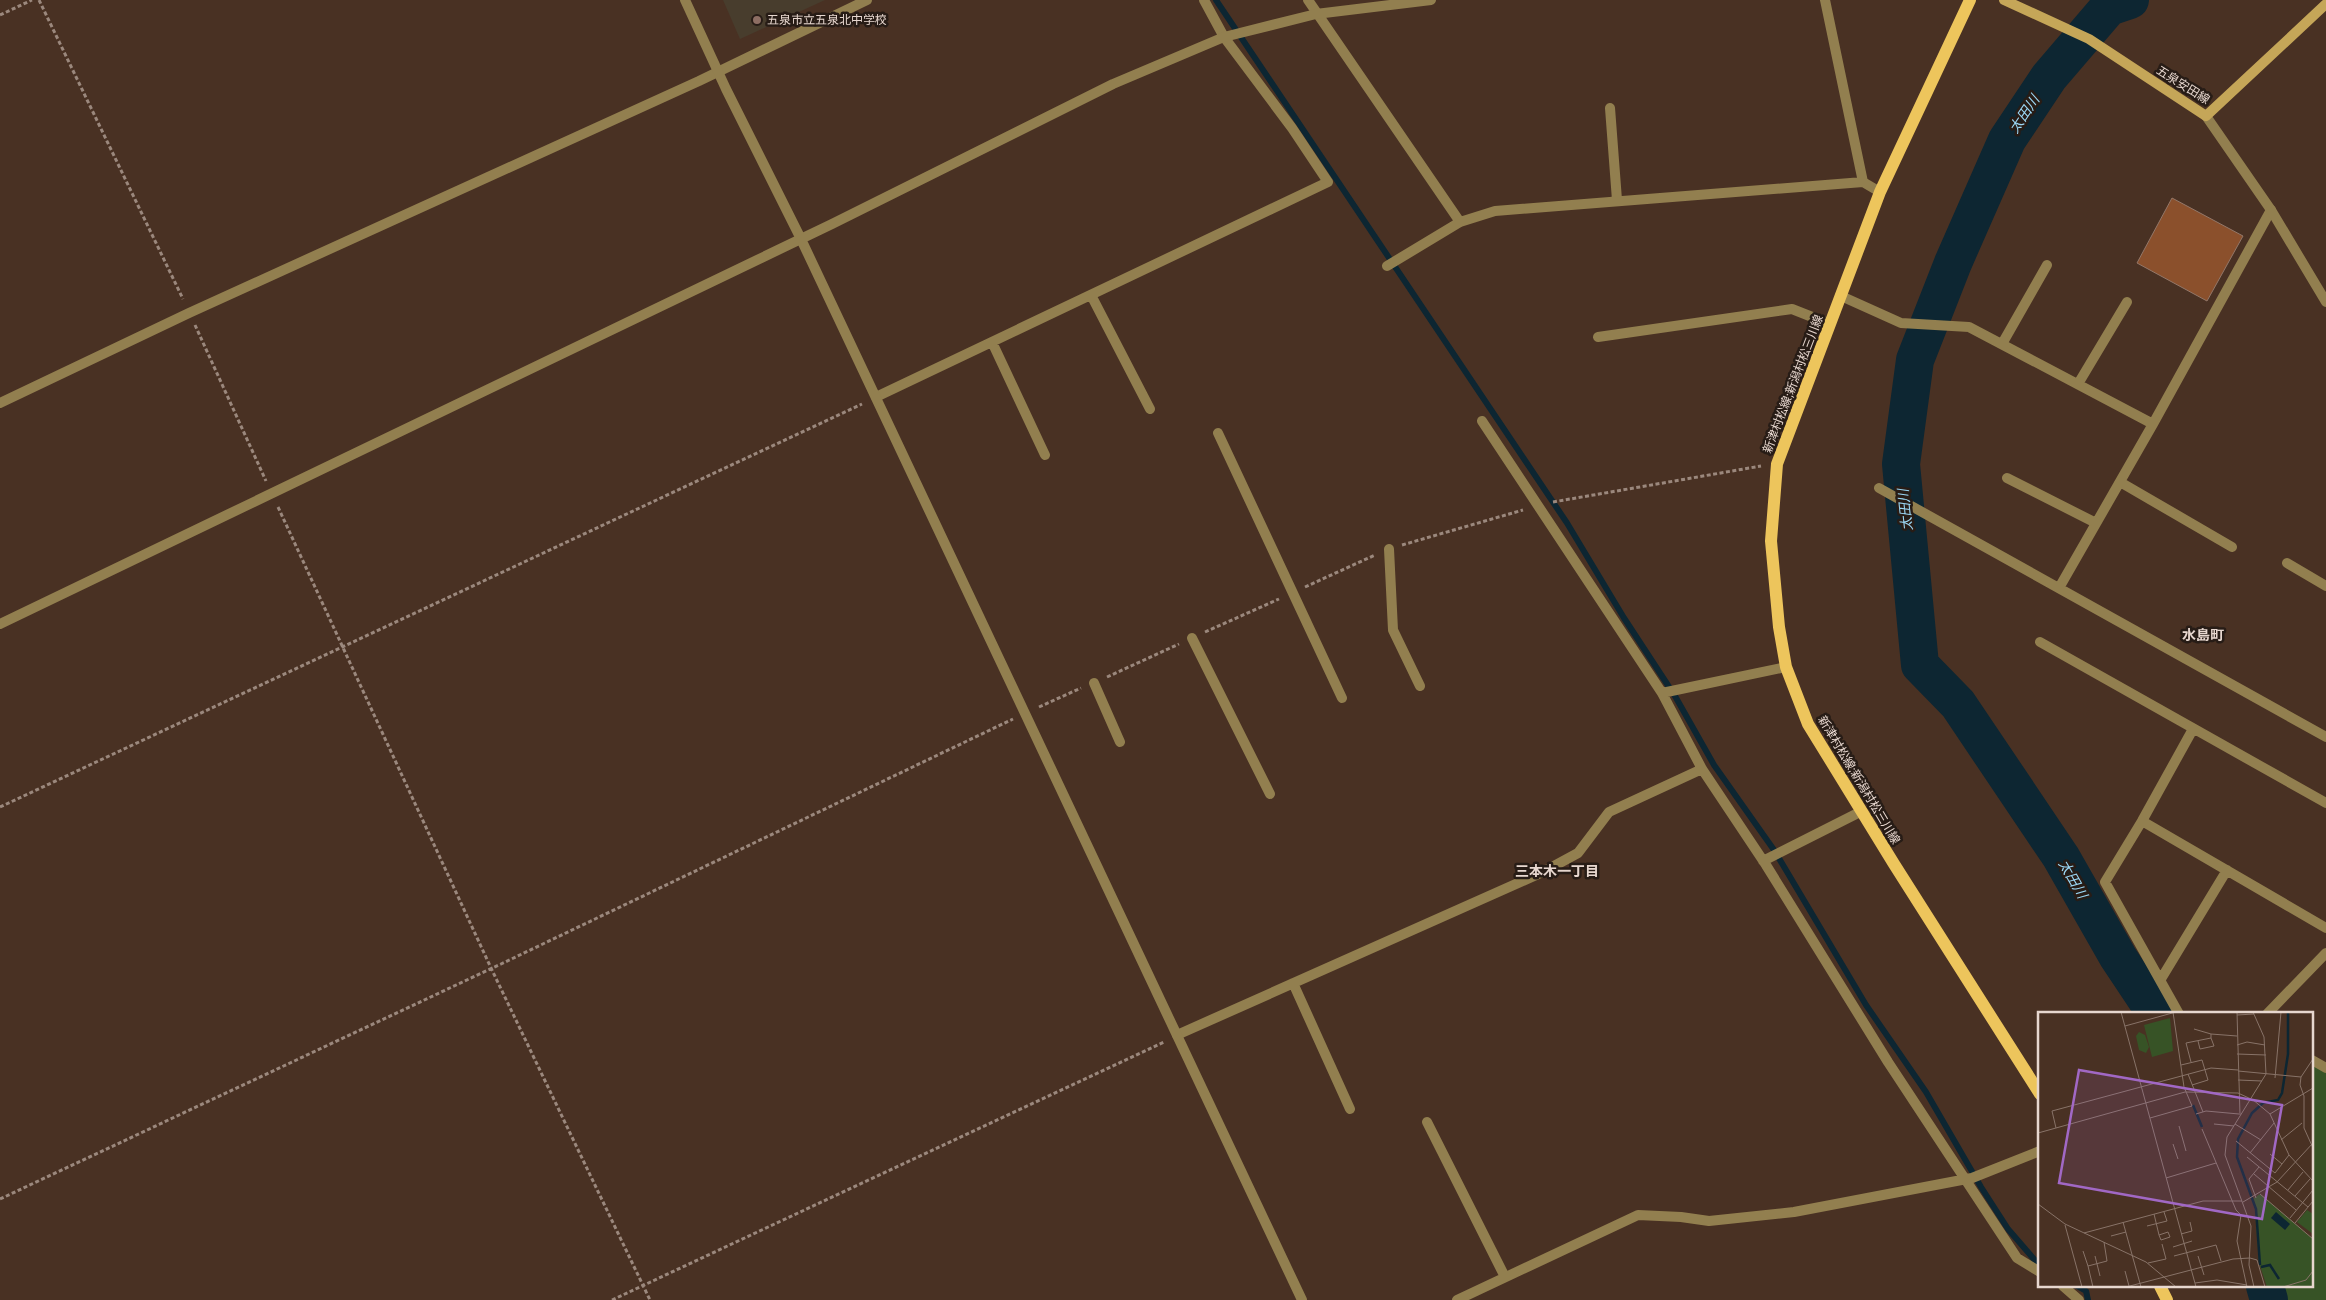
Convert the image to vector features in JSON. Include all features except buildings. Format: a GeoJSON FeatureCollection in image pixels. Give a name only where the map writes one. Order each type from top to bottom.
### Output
{"type":"FeatureCollection","features":[{"type":"Feature","properties":{"kind":"main road","name":"新津村松線;新潟村松三川線"},"geometry":{"type":"LineString","coordinates":[[1970,0],[1880,192],[1777,464],[1771,541],[1779,627],[1786,667],[1808,724],[2038,1091]]}},
{"type":"Feature","properties":{"kind":"main road","name":"五泉安田線"},"geometry":{"type":"LineString","coordinates":[[2004,0],[2089,39],[2206,116],[2326,4]]}},
{"type":"Feature","properties":{"kind":"main road"},"geometry":{"type":"LineString","coordinates":[[2161,1288],[2167,1300]]}},
{"type":"Feature","properties":{"kind":"street"},"geometry":{"type":"LineString","coordinates":[[686,0],[726,89],[800,237],[1302,1300]]}},
{"type":"Feature","properties":{"kind":"street"},"geometry":{"type":"LineString","coordinates":[[0,403],[190,313],[867,0]]}},
{"type":"Feature","properties":{"kind":"street"},"geometry":{"type":"LineString","coordinates":[[876,397],[1328,182],[1292,128],[1224,37],[1204,0]]}},
{"type":"Feature","properties":{"kind":"street"},"geometry":{"type":"LineString","coordinates":[[1308,0],[1460,222]]}},
{"type":"Feature","properties":{"kind":"street"},"geometry":{"type":"LineString","coordinates":[[0,624],[1113,84],[1224,37],[1316,14],[1431,0]]}},
{"type":"Feature","properties":{"kind":"street"},"geometry":{"type":"LineString","coordinates":[[1825,0],[1863,182]]}},
{"type":"Feature","properties":{"kind":"street"},"geometry":{"type":"LineString","coordinates":[[1610,108],[1617,200]]}},
{"type":"Feature","properties":{"kind":"street"},"geometry":{"type":"LineString","coordinates":[[2206,116],[2271,210],[2326,302]]}},
{"type":"Feature","properties":{"kind":"street"},"geometry":{"type":"LineString","coordinates":[[1387,266],[1460,222],[1494,211],[1863,182],[1880,192]]}},
{"type":"Feature","properties":{"kind":"street"},"geometry":{"type":"LineString","coordinates":[[2058,588],[2153,424],[2271,210]]}},
{"type":"Feature","properties":{"kind":"street"},"geometry":{"type":"LineString","coordinates":[[2002,344],[2047,265]]}},
{"type":"Feature","properties":{"kind":"street"},"geometry":{"type":"LineString","coordinates":[[1091,295],[1150,409]]}},
{"type":"Feature","properties":{"kind":"street"},"geometry":{"type":"LineString","coordinates":[[1841,296],[1901,323],[1969,326],[2153,424]]}},
{"type":"Feature","properties":{"kind":"street"},"geometry":{"type":"LineString","coordinates":[[2078,384],[2127,302]]}},
{"type":"Feature","properties":{"kind":"street"},"geometry":{"type":"LineString","coordinates":[[1598,337],[1792,309],[1830,324]]}},
{"type":"Feature","properties":{"kind":"street"},"geometry":{"type":"LineString","coordinates":[[992,342],[1045,455]]}},
{"type":"Feature","properties":{"kind":"street"},"geometry":{"type":"LineString","coordinates":[[1482,421],[1662,693],[1702,769],[1763,861],[1888,1062],[2017,1258],[2038,1271]]}},
{"type":"Feature","properties":{"kind":"street"},"geometry":{"type":"LineString","coordinates":[[1218,434],[1342,698]]}},
{"type":"Feature","properties":{"kind":"street"},"geometry":{"type":"LineString","coordinates":[[2007,478],[2096,523]]}},
{"type":"Feature","properties":{"kind":"street"},"geometry":{"type":"LineString","coordinates":[[2120,482],[2232,547]]}},
{"type":"Feature","properties":{"kind":"street"},"geometry":{"type":"LineString","coordinates":[[1879,488],[2326,737]]}},
{"type":"Feature","properties":{"kind":"street"},"geometry":{"type":"LineString","coordinates":[[1389,549],[1392,630],[1420,686]]}},
{"type":"Feature","properties":{"kind":"street"},"geometry":{"type":"LineString","coordinates":[[2286,563],[2326,586]]}},
{"type":"Feature","properties":{"kind":"street"},"geometry":{"type":"LineString","coordinates":[[1192,638],[1270,794]]}},
{"type":"Feature","properties":{"kind":"street"},"geometry":{"type":"LineString","coordinates":[[2040,642],[2326,803]]}},
{"type":"Feature","properties":{"kind":"street"},"geometry":{"type":"LineString","coordinates":[[1662,693],[1786,667]]}},
{"type":"Feature","properties":{"kind":"street"},"geometry":{"type":"LineString","coordinates":[[1094,683],[1120,742]]}},
{"type":"Feature","properties":{"kind":"street"},"geometry":{"type":"LineString","coordinates":[[2178,1012],[2105,882],[2142,822],[2193,729]]}},
{"type":"Feature","properties":{"kind":"street"},"geometry":{"type":"LineString","coordinates":[[1177,1036],[1551,867],[1578,853],[1610,812],[1702,769]]}},
{"type":"Feature","properties":{"kind":"street"},"geometry":{"type":"LineString","coordinates":[[1763,861],[1862,811]]}},
{"type":"Feature","properties":{"kind":"street"},"geometry":{"type":"LineString","coordinates":[[2142,822],[2326,928]]}},
{"type":"Feature","properties":{"kind":"street"},"geometry":{"type":"LineString","coordinates":[[2161,979],[2226,870]]}},
{"type":"Feature","properties":{"kind":"street"},"geometry":{"type":"LineString","coordinates":[[2269,1012],[2326,953]]}},
{"type":"Feature","properties":{"kind":"street"},"geometry":{"type":"LineString","coordinates":[[1293,983],[1350,1109]]}},
{"type":"Feature","properties":{"kind":"street"},"geometry":{"type":"LineString","coordinates":[[2314,1061],[2326,1068]]}},
{"type":"Feature","properties":{"kind":"street"},"geometry":{"type":"LineString","coordinates":[[1427,1122],[1505,1277]]}},
{"type":"Feature","properties":{"kind":"street"},"geometry":{"type":"LineString","coordinates":[[1456,1300],[1638,1215],[1681,1217],[1709,1221],[1794,1212],[1965,1179],[2038,1152]]}},
{"type":"Feature","properties":{"kind":"street"},"geometry":{"type":"LineString","coordinates":[[2065,1288],[2079,1300]]}},
{"type":"Feature","properties":{"kind":"path"},"geometry":{"type":"LineString","coordinates":[[0,15],[32,0]]}},
{"type":"Feature","properties":{"kind":"path"},"geometry":{"type":"LineString","coordinates":[[38,0],[190,313]]}},
{"type":"Feature","properties":{"kind":"path"},"geometry":{"type":"LineString","coordinates":[[0,807],[876,397]]}},
{"type":"Feature","properties":{"kind":"path"},"geometry":{"type":"LineString","coordinates":[[1547,503],[1777,464]]}},
{"type":"Feature","properties":{"kind":"path"},"geometry":{"type":"LineString","coordinates":[[342,646],[490,968],[650,1300]]}},
{"type":"Feature","properties":{"kind":"path"},"geometry":{"type":"LineString","coordinates":[[0,1199],[1025,714]]}},
{"type":"Feature","properties":{"kind":"path"},"geometry":{"type":"LineString","coordinates":[[612,1300],[1177,1036]]}},
{"type":"Feature","properties":{"kind":"shaded area","name":"五泉市立五泉北中学校"},"geometry":{"type":"Polygon","coordinates":[[[723,0],[825,0],[740,39],[723,0]]]}},
{"type":"Feature","properties":{"kind":"green space"},"geometry":{"type":"Polygon","coordinates":[[[2314,1061],[2326,1068],[2326,1300],[2269,1300],[2266,1288],[2314,1288],[2314,1061]]]}},
{"type":"Feature","properties":{"kind":"waterway"},"geometry":{"type":"LineString","coordinates":[[1216,0],[1567,523],[1624,618],[1675,696],[1714,765],[1774,850],[1866,1005],[1926,1092],[1981,1187],[2008,1229],[2038,1264]]}},
{"type":"Feature","properties":{"kind":"waterway","name":"太田川"},"geometry":{"type":"LineString","coordinates":[[2130,0],[2109,7],[2049,77],[2007,140],[1953,263],[1915,360],[1901,464],[1920,665],[1958,704],[2061,857],[2118,957],[2155,1012]]}},
{"type":"Feature","properties":{"kind":"waterway"},"geometry":{"type":"LineString","coordinates":[[2081,1288],[2086,1291],[2088,1300]]}},
{"type":"Feature","properties":{"kind":"waterway","name":"太田川"},"geometry":{"type":"LineString","coordinates":[[2266,1288],[2269,1300]]}},
{"type":"Feature","properties":{"kind":"place","name":"五泉市立五泉北中学校"},"geometry":{"type":"Point","coordinates":[757,20]}},
{"type":"Feature","properties":{"kind":"district","name":"水島町"},"geometry":{"type":"Point","coordinates":[2203,635]}},
{"type":"Feature","properties":{"kind":"district","name":"三本木一丁目"},"geometry":{"type":"Point","coordinates":[1557,871]}}]}
